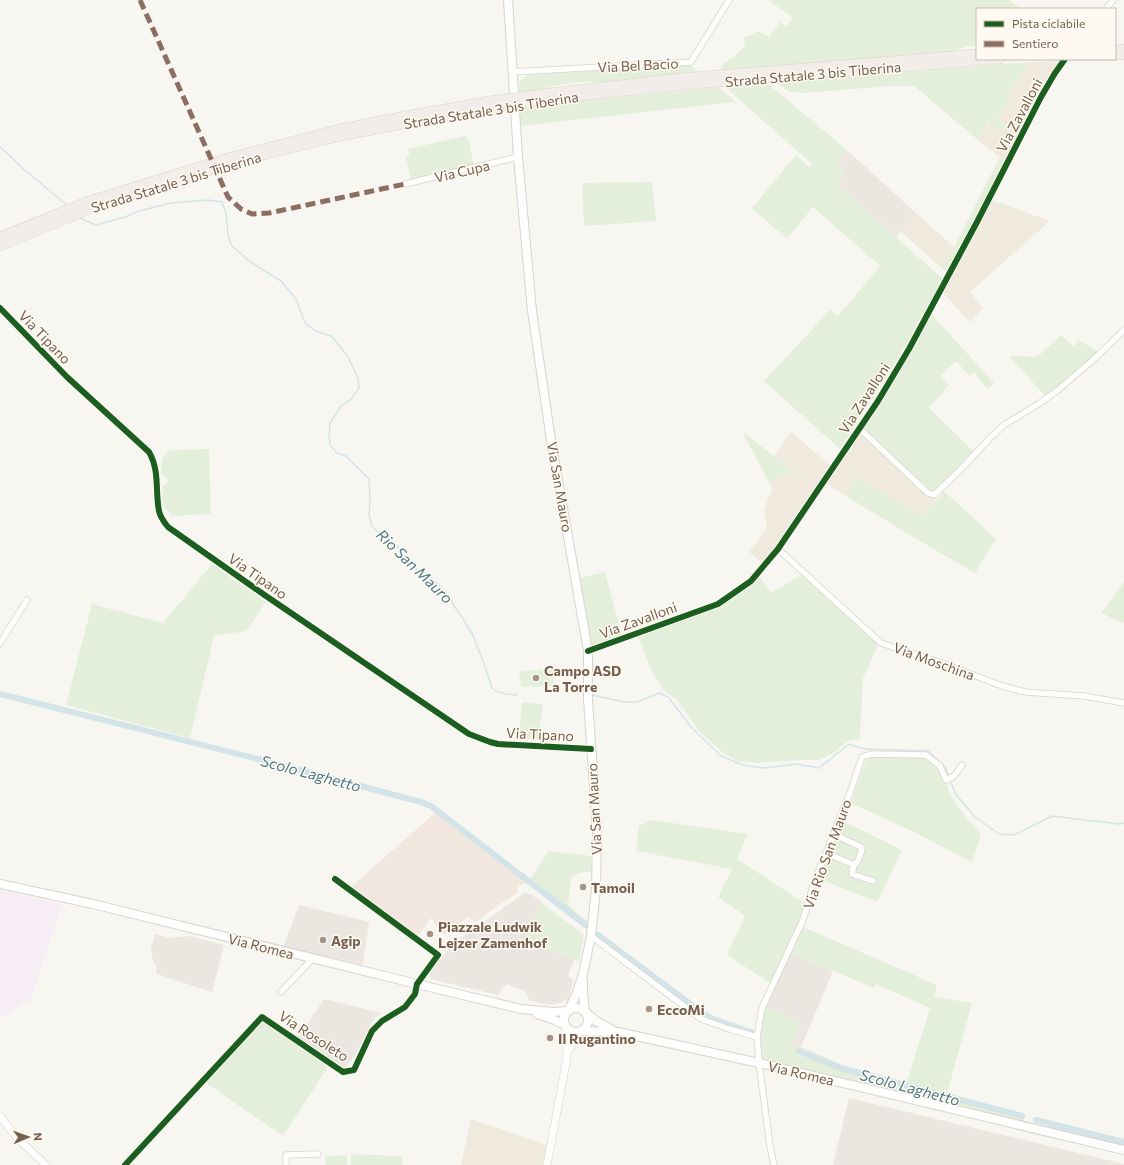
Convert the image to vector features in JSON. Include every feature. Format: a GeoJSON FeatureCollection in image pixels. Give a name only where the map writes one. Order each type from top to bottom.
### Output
{"type":"FeatureCollection","features":[{"type":"Feature","properties":{"kind":"highway","name":"Strada Statale 3 bis Tiberina"},"geometry":{"type":"LineString","coordinates":[[0,237],[88,205],[228,161],[340,129],[405,116],[540,98],[682,82],[976,54]]}},
{"type":"Feature","properties":{"kind":"highway","name":"Strada Statale 3 bis Tiberina"},"geometry":{"type":"LineString","coordinates":[[787,73],[985,60]]}},
{"type":"Feature","properties":{"kind":"highway","name":"Strada Statale 3 bis Tiberina"},"geometry":{"type":"LineString","coordinates":[[0,246],[63,215]]}},
{"type":"Feature","properties":{"kind":"main road","name":"Via San Mauro"},"geometry":{"type":"LineString","coordinates":[[508,0],[518,157],[532,311],[551,440],[588,651],[588,699],[597,831],[596,889],[591,936],[583,974],[574,999],[568,1010]]}},
{"type":"Feature","properties":{"kind":"main road","name":"Via Romea"},"geometry":{"type":"LineString","coordinates":[[0,884],[93,904],[521,1009],[552,1019],[565,1026]]}},
{"type":"Feature","properties":{"kind":"main road","name":"Via San Mauro"},"geometry":{"type":"LineString","coordinates":[[583,974],[583,994],[586,1012]]}},
{"type":"Feature","properties":{"kind":"main road"},"geometry":{"type":"LineString","coordinates":[[576,1007],[586,1012],[589,1021],[588,1025],[581,1032],[572,1032],[565,1026],[564,1018],[568,1010],[576,1007]]}},
{"type":"Feature","properties":{"kind":"main road","name":"Via Romea"},"geometry":{"type":"LineString","coordinates":[[521,1009],[553,1012],[568,1010]]}},
{"type":"Feature","properties":{"kind":"main road","name":"Via Romea"},"geometry":{"type":"LineString","coordinates":[[586,1012],[603,1025],[618,1032]]}},
{"type":"Feature","properties":{"kind":"main road","name":"Via Romea"},"geometry":{"type":"LineString","coordinates":[[581,1032],[618,1032],[759,1063],[1124,1150]]}},
{"type":"Feature","properties":{"kind":"street","name":"Via Bel Bacio"},"geometry":{"type":"LineString","coordinates":[[512,72],[691,62],[729,0]]}},
{"type":"Feature","properties":{"kind":"street"},"geometry":{"type":"LineString","coordinates":[[1107,8],[1113,0]]}},
{"type":"Feature","properties":{"kind":"street","name":"Via Zavalloni"},"geometry":{"type":"LineString","coordinates":[[588,651],[718,604],[751,581],[778,549],[878,400],[909,349],[977,222],[1041,97],[1055,72],[1064,60]]}},
{"type":"Feature","properties":{"kind":"street","name":"Via Cupa"},"geometry":{"type":"LineString","coordinates":[[405,184],[518,157]]}},
{"type":"Feature","properties":{"kind":"street","name":"Via Tipano"},"geometry":{"type":"LineString","coordinates":[[0,308],[67,377],[149,452],[156,471],[159,511],[168,527],[266,596],[469,734],[498,744],[591,749]]}},
{"type":"Feature","properties":{"kind":"street"},"geometry":{"type":"LineString","coordinates":[[859,428],[928,493],[934,495],[1004,425],[1058,390],[1093,360],[1124,330]]}},
{"type":"Feature","properties":{"kind":"street","name":"Via Moschina"},"geometry":{"type":"LineString","coordinates":[[778,549],[881,643],[942,663],[1002,686],[1025,692],[1084,696],[1124,703]]}},
{"type":"Feature","properties":{"kind":"street"},"geometry":{"type":"LineString","coordinates":[[0,643],[27,600]]}},
{"type":"Feature","properties":{"kind":"street","name":"Via Rio San Mauro"},"geometry":{"type":"LineString","coordinates":[[774,1165],[770,1146],[756,1037],[762,1008],[804,920],[814,883],[850,793],[862,757],[871,754],[926,755],[940,766],[946,780],[954,776],[962,765]]}},
{"type":"Feature","properties":{"kind":"street"},"geometry":{"type":"LineString","coordinates":[[833,834],[861,847],[862,849],[857,863],[854,865],[852,874],[873,881]]}},
{"type":"Feature","properties":{"kind":"street"},"geometry":{"type":"LineString","coordinates":[[826,853],[854,865]]}},
{"type":"Feature","properties":{"kind":"street","name":"Via Rosoleto"},"geometry":{"type":"LineString","coordinates":[[125,1165],[262,1017],[343,1072],[354,1070],[372,1031],[382,1021],[405,1007],[415,994],[417,984],[438,955],[335,879]]}},
{"type":"Feature","properties":{"kind":"street"},"geometry":{"type":"LineString","coordinates":[[591,936],[701,1019],[728,1030],[756,1037]]}},
{"type":"Feature","properties":{"kind":"street"},"geometry":{"type":"LineString","coordinates":[[281,992],[313,958]]}},
{"type":"Feature","properties":{"kind":"street"},"geometry":{"type":"LineString","coordinates":[[547,1165],[566,1058],[565,1026]]}},
{"type":"Feature","properties":{"kind":"street"},"geometry":{"type":"LineString","coordinates":[[566,1058],[581,1032]]}},
{"type":"Feature","properties":{"kind":"street"},"geometry":{"type":"LineString","coordinates":[[0,1116],[17,1138],[46,1165]]}},
{"type":"Feature","properties":{"kind":"street"},"geometry":{"type":"LineString","coordinates":[[286,1165],[286,1155],[318,1154]]}},
{"type":"Feature","properties":{"kind":"shaded area"},"geometry":{"type":"Polygon","coordinates":[[[1062,61],[1005,161],[978,140],[990,122],[1006,126],[997,119],[1011,101],[1006,97],[1031,62],[1062,61]]]}},
{"type":"Feature","properties":{"kind":"shaded area"},"geometry":{"type":"Polygon","coordinates":[[[847,150],[917,214],[896,237],[836,184],[836,162],[847,150]]]}},
{"type":"Feature","properties":{"kind":"shaded area"},"geometry":{"type":"Polygon","coordinates":[[[992,200],[1050,221],[970,292],[983,308],[970,322],[943,293],[992,200]]]}},
{"type":"Feature","properties":{"kind":"shaded area"},"geometry":{"type":"Polygon","coordinates":[[[917,214],[954,247],[943,269],[901,232],[917,214]]]}},
{"type":"Feature","properties":{"kind":"shaded area"},"geometry":{"type":"Polygon","coordinates":[[[860,431],[936,501],[923,517],[857,478],[846,496],[827,484],[860,431]]]}},
{"type":"Feature","properties":{"kind":"shaded area"},"geometry":{"type":"Polygon","coordinates":[[[791,432],[830,465],[764,564],[749,552],[767,529],[764,510],[772,489],[769,483],[791,470],[774,456],[791,432]]]}},
{"type":"Feature","properties":{"kind":"shaded area"},"geometry":{"type":"Polygon","coordinates":[[[437,811],[528,882],[518,886],[518,892],[475,922],[468,917],[444,935],[431,918],[418,937],[350,888],[437,811]]]}},
{"type":"Feature","properties":{"kind":"shaded area"},"geometry":{"type":"Polygon","coordinates":[[[0,890],[62,904],[31,999],[0,1019],[0,890]]]}},
{"type":"Feature","properties":{"kind":"shaded area"},"geometry":{"type":"Polygon","coordinates":[[[524,893],[531,894],[541,902],[526,937],[574,960],[568,976],[573,980],[569,998],[561,1003],[548,1005],[529,1000],[525,991],[506,984],[498,995],[431,979],[429,973],[452,945],[524,893]]]}},
{"type":"Feature","properties":{"kind":"shaded area"},"geometry":{"type":"Polygon","coordinates":[[[299,905],[369,922],[363,965],[283,947],[299,905]]]}},
{"type":"Feature","properties":{"kind":"shaded area"},"geometry":{"type":"Polygon","coordinates":[[[155,934],[170,938],[188,936],[224,945],[212,992],[156,974],[157,969],[152,958],[151,949],[155,934]]]}},
{"type":"Feature","properties":{"kind":"shaded area"},"geometry":{"type":"Polygon","coordinates":[[[791,953],[833,971],[801,1047],[790,1047],[765,1007],[791,953]]]}},
{"type":"Feature","properties":{"kind":"shaded area"},"geometry":{"type":"Polygon","coordinates":[[[324,999],[381,1013],[373,1020],[357,1052],[344,1070],[298,1038],[324,999]]]}},
{"type":"Feature","properties":{"kind":"shaded area"},"geometry":{"type":"Polygon","coordinates":[[[849,1098],[1124,1164],[1124,1165],[833,1165],[849,1098]]]}},
{"type":"Feature","properties":{"kind":"shaded area"},"geometry":{"type":"Polygon","coordinates":[[[471,1119],[547,1145],[543,1165],[461,1165],[471,1119]]]}},
{"type":"Feature","properties":{"kind":"green space"},"geometry":{"type":"Polygon","coordinates":[[[768,0],[1009,0],[1021,8],[976,8],[976,46],[967,46],[949,53],[723,71],[721,66],[745,46],[744,37],[750,36],[757,31],[769,37],[780,22],[787,26],[793,18],[768,0]]]}},
{"type":"Feature","properties":{"kind":"green space"},"geometry":{"type":"Polygon","coordinates":[[[1031,62],[1006,97],[1011,101],[997,119],[1006,126],[1001,132],[989,122],[978,140],[914,86],[891,86],[804,93],[789,92],[776,82],[1031,62]]]}},
{"type":"Feature","properties":{"kind":"green space"},"geometry":{"type":"Polygon","coordinates":[[[690,64],[699,73],[601,83],[587,81],[551,86],[540,91],[519,94],[519,82],[527,75],[690,64]]]}},
{"type":"Feature","properties":{"kind":"green space"},"geometry":{"type":"Polygon","coordinates":[[[767,83],[847,150],[836,162],[846,171],[836,184],[943,279],[895,364],[840,449],[764,381],[830,310],[838,316],[880,266],[813,207],[787,239],[752,208],[796,155],[809,167],[812,164],[725,87],[767,83]]]}},
{"type":"Feature","properties":{"kind":"green space"},"geometry":{"type":"Polygon","coordinates":[[[718,87],[736,102],[521,126],[519,107],[718,87]]]}},
{"type":"Feature","properties":{"kind":"green space"},"geometry":{"type":"Polygon","coordinates":[[[465,136],[468,138],[474,165],[411,181],[406,157],[410,156],[408,149],[465,136]]]}},
{"type":"Feature","properties":{"kind":"green space"},"geometry":{"type":"Polygon","coordinates":[[[1000,157],[1005,161],[947,272],[943,269],[1000,157]]]}},
{"type":"Feature","properties":{"kind":"green space"},"geometry":{"type":"Polygon","coordinates":[[[652,182],[656,221],[584,226],[582,183],[652,182]]]}},
{"type":"Feature","properties":{"kind":"green space"},"geometry":{"type":"Polygon","coordinates":[[[932,315],[994,383],[987,389],[974,372],[970,376],[956,361],[940,376],[949,385],[929,408],[975,453],[934,493],[862,429],[896,376],[932,315]]]}},
{"type":"Feature","properties":{"kind":"green space"},"geometry":{"type":"Polygon","coordinates":[[[1061,335],[1073,346],[1079,340],[1099,353],[1046,397],[1009,356],[1037,357],[1061,335]]]}},
{"type":"Feature","properties":{"kind":"green space"},"geometry":{"type":"Polygon","coordinates":[[[742,431],[791,470],[769,483],[742,431]]]}},
{"type":"Feature","properties":{"kind":"green space"},"geometry":{"type":"Polygon","coordinates":[[[209,449],[211,514],[172,516],[162,505],[163,486],[169,480],[161,473],[162,459],[170,450],[209,449]]]}},
{"type":"Feature","properties":{"kind":"green space"},"geometry":{"type":"Polygon","coordinates":[[[857,477],[923,517],[944,491],[996,539],[975,573],[846,496],[857,477]]]}},
{"type":"Feature","properties":{"kind":"green space"},"geometry":{"type":"Polygon","coordinates":[[[212,564],[266,602],[246,631],[214,636],[190,738],[66,705],[92,604],[163,623],[212,564]]]}},
{"type":"Feature","properties":{"kind":"green space"},"geometry":{"type":"Polygon","coordinates":[[[605,572],[622,636],[590,647],[579,578],[605,572]]]}},
{"type":"Feature","properties":{"kind":"green space"},"geometry":{"type":"Polygon","coordinates":[[[803,574],[879,643],[863,678],[860,739],[848,741],[832,754],[818,760],[758,763],[738,761],[722,752],[699,731],[678,701],[663,690],[651,669],[638,636],[715,609],[730,600],[760,577],[771,593],[803,574]]]}},
{"type":"Feature","properties":{"kind":"green space"},"geometry":{"type":"Polygon","coordinates":[[[1124,582],[1124,623],[1101,613],[1124,582]]]}},
{"type":"Feature","properties":{"kind":"green space","name":"Campo ASD La Torre"},"geometry":{"type":"Polygon","coordinates":[[[553,669],[553,686],[521,687],[519,671],[553,669]]]}},
{"type":"Feature","properties":{"kind":"green space"},"geometry":{"type":"Polygon","coordinates":[[[522,702],[543,704],[538,740],[519,738],[522,702]]]}},
{"type":"Feature","properties":{"kind":"green space"},"geometry":{"type":"Polygon","coordinates":[[[915,756],[929,760],[936,766],[956,804],[981,834],[972,862],[914,832],[851,803],[865,762],[871,757],[915,756]]]}},
{"type":"Feature","properties":{"kind":"green space"},"geometry":{"type":"Polygon","coordinates":[[[652,820],[748,834],[737,859],[806,904],[800,922],[770,983],[727,955],[745,916],[718,897],[732,869],[636,851],[639,826],[652,820]]]}},
{"type":"Feature","properties":{"kind":"green space"},"geometry":{"type":"Polygon","coordinates":[[[843,821],[902,850],[877,902],[820,879],[843,821]]]}},
{"type":"Feature","properties":{"kind":"green space"},"geometry":{"type":"Polygon","coordinates":[[[549,851],[591,856],[591,871],[580,873],[571,877],[568,905],[588,922],[587,929],[528,882],[549,851]]]}},
{"type":"Feature","properties":{"kind":"green space"},"geometry":{"type":"Polygon","coordinates":[[[541,902],[584,935],[579,962],[526,937],[541,902]]]}},
{"type":"Feature","properties":{"kind":"green space"},"geometry":{"type":"Polygon","coordinates":[[[803,927],[937,985],[934,997],[972,1003],[947,1094],[1025,1114],[1023,1123],[766,1062],[761,1058],[760,1034],[765,1007],[800,1022],[790,1047],[801,1047],[843,1065],[907,1082],[930,1008],[876,984],[874,988],[791,953],[803,927]]]}},
{"type":"Feature","properties":{"kind":"green space"},"geometry":{"type":"Polygon","coordinates":[[[260,1022],[267,1022],[328,1067],[283,1136],[206,1083],[222,1060],[260,1022]]]}},
{"type":"Feature","properties":{"kind":"green space"},"geometry":{"type":"Polygon","coordinates":[[[351,1154],[401,1156],[403,1165],[351,1165],[351,1154]]]}},
{"type":"Feature","properties":{"kind":"green space"},"geometry":{"type":"Polygon","coordinates":[[[347,1155],[347,1165],[326,1165],[325,1156],[347,1155]]]}},
{"type":"Feature","properties":{"kind":"waterway","name":"Rio San Mauro"},"geometry":{"type":"LineString","coordinates":[[0,147],[20,166],[68,206]]}},
{"type":"Feature","properties":{"kind":"waterway","name":"Rio San Mauro"},"geometry":{"type":"LineString","coordinates":[[79,217],[96,225],[125,217],[139,211],[171,203],[208,200],[222,202],[226,213],[228,235],[231,245],[249,261],[281,281],[296,299],[305,323],[316,331],[331,336],[348,357],[358,378],[359,388],[351,399],[341,406],[330,423],[330,445],[337,453],[346,456],[369,479],[369,516],[372,526],[378,532],[389,537],[417,570],[427,575],[437,583],[450,597],[454,606],[472,633],[492,688],[505,694],[517,695]]}},
{"type":"Feature","properties":{"kind":"waterway","name":"Rio San Mauro"},"geometry":{"type":"LineString","coordinates":[[592,695],[624,702],[637,702],[659,693],[668,697],[691,727],[721,756],[743,765],[764,768],[797,764],[819,768],[849,744],[864,749],[928,751],[945,767],[955,793],[974,816],[999,834],[1014,835],[1052,816],[1119,824],[1124,823]]}},
{"type":"Feature","properties":{"kind":"waterway","name":"Scolo Laghetto"},"geometry":{"type":"LineString","coordinates":[[0,694],[421,802],[431,806],[587,926]]}},
{"type":"Feature","properties":{"kind":"waterway","name":"Scolo Laghetto"},"geometry":{"type":"LineString","coordinates":[[598,935],[705,1015],[751,1032]]}},
{"type":"Feature","properties":{"kind":"waterway","name":"Scolo Laghetto"},"geometry":{"type":"LineString","coordinates":[[799,1051],[843,1069],[1022,1116]]}},
{"type":"Feature","properties":{"kind":"waterway","name":"Scolo Laghetto"},"geometry":{"type":"LineString","coordinates":[[1036,1120],[1124,1142]]}},
{"type":"Feature","properties":{"kind":"marked path"},"geometry":{"type":"LineString","coordinates":[[140,0],[228,197],[241,209],[252,214],[269,213],[405,184]]}},
{"type":"Feature","properties":{"kind":"cycle path"},"geometry":{"type":"LineString","coordinates":[[588,651],[718,604],[751,581],[778,549],[878,401],[909,349],[977,222],[1041,97],[1064,60]]}},
{"type":"Feature","properties":{"kind":"cycle path"},"geometry":{"type":"LineString","coordinates":[[0,308],[67,377],[149,452],[155,466],[160,513],[162,519],[168,527],[266,596],[469,734],[498,744],[591,749]]}},
{"type":"Feature","properties":{"kind":"cycle path"},"geometry":{"type":"LineString","coordinates":[[125,1165],[262,1017],[343,1072],[354,1070],[372,1031],[382,1021],[405,1007],[415,994],[417,984],[438,955],[335,879]]}},
{"type":"Feature","properties":{"kind":"place","name":"Campo ASD La Torre"},"geometry":{"type":"Point","coordinates":[536,678]}},
{"type":"Feature","properties":{"kind":"place","name":"Tamoil"},"geometry":{"type":"Point","coordinates":[583,887]}},
{"type":"Feature","properties":{"kind":"place","name":"Piazzale Ludwik Lejzer Zamenhof"},"geometry":{"type":"Point","coordinates":[430,934]}},
{"type":"Feature","properties":{"kind":"place","name":"Agip"},"geometry":{"type":"Point","coordinates":[323,940]}},
{"type":"Feature","properties":{"kind":"place","name":"EccoMi"},"geometry":{"type":"Point","coordinates":[649,1009]}},
{"type":"Feature","properties":{"kind":"place","name":"Il Rugantino"},"geometry":{"type":"Point","coordinates":[550,1038]}}]}
